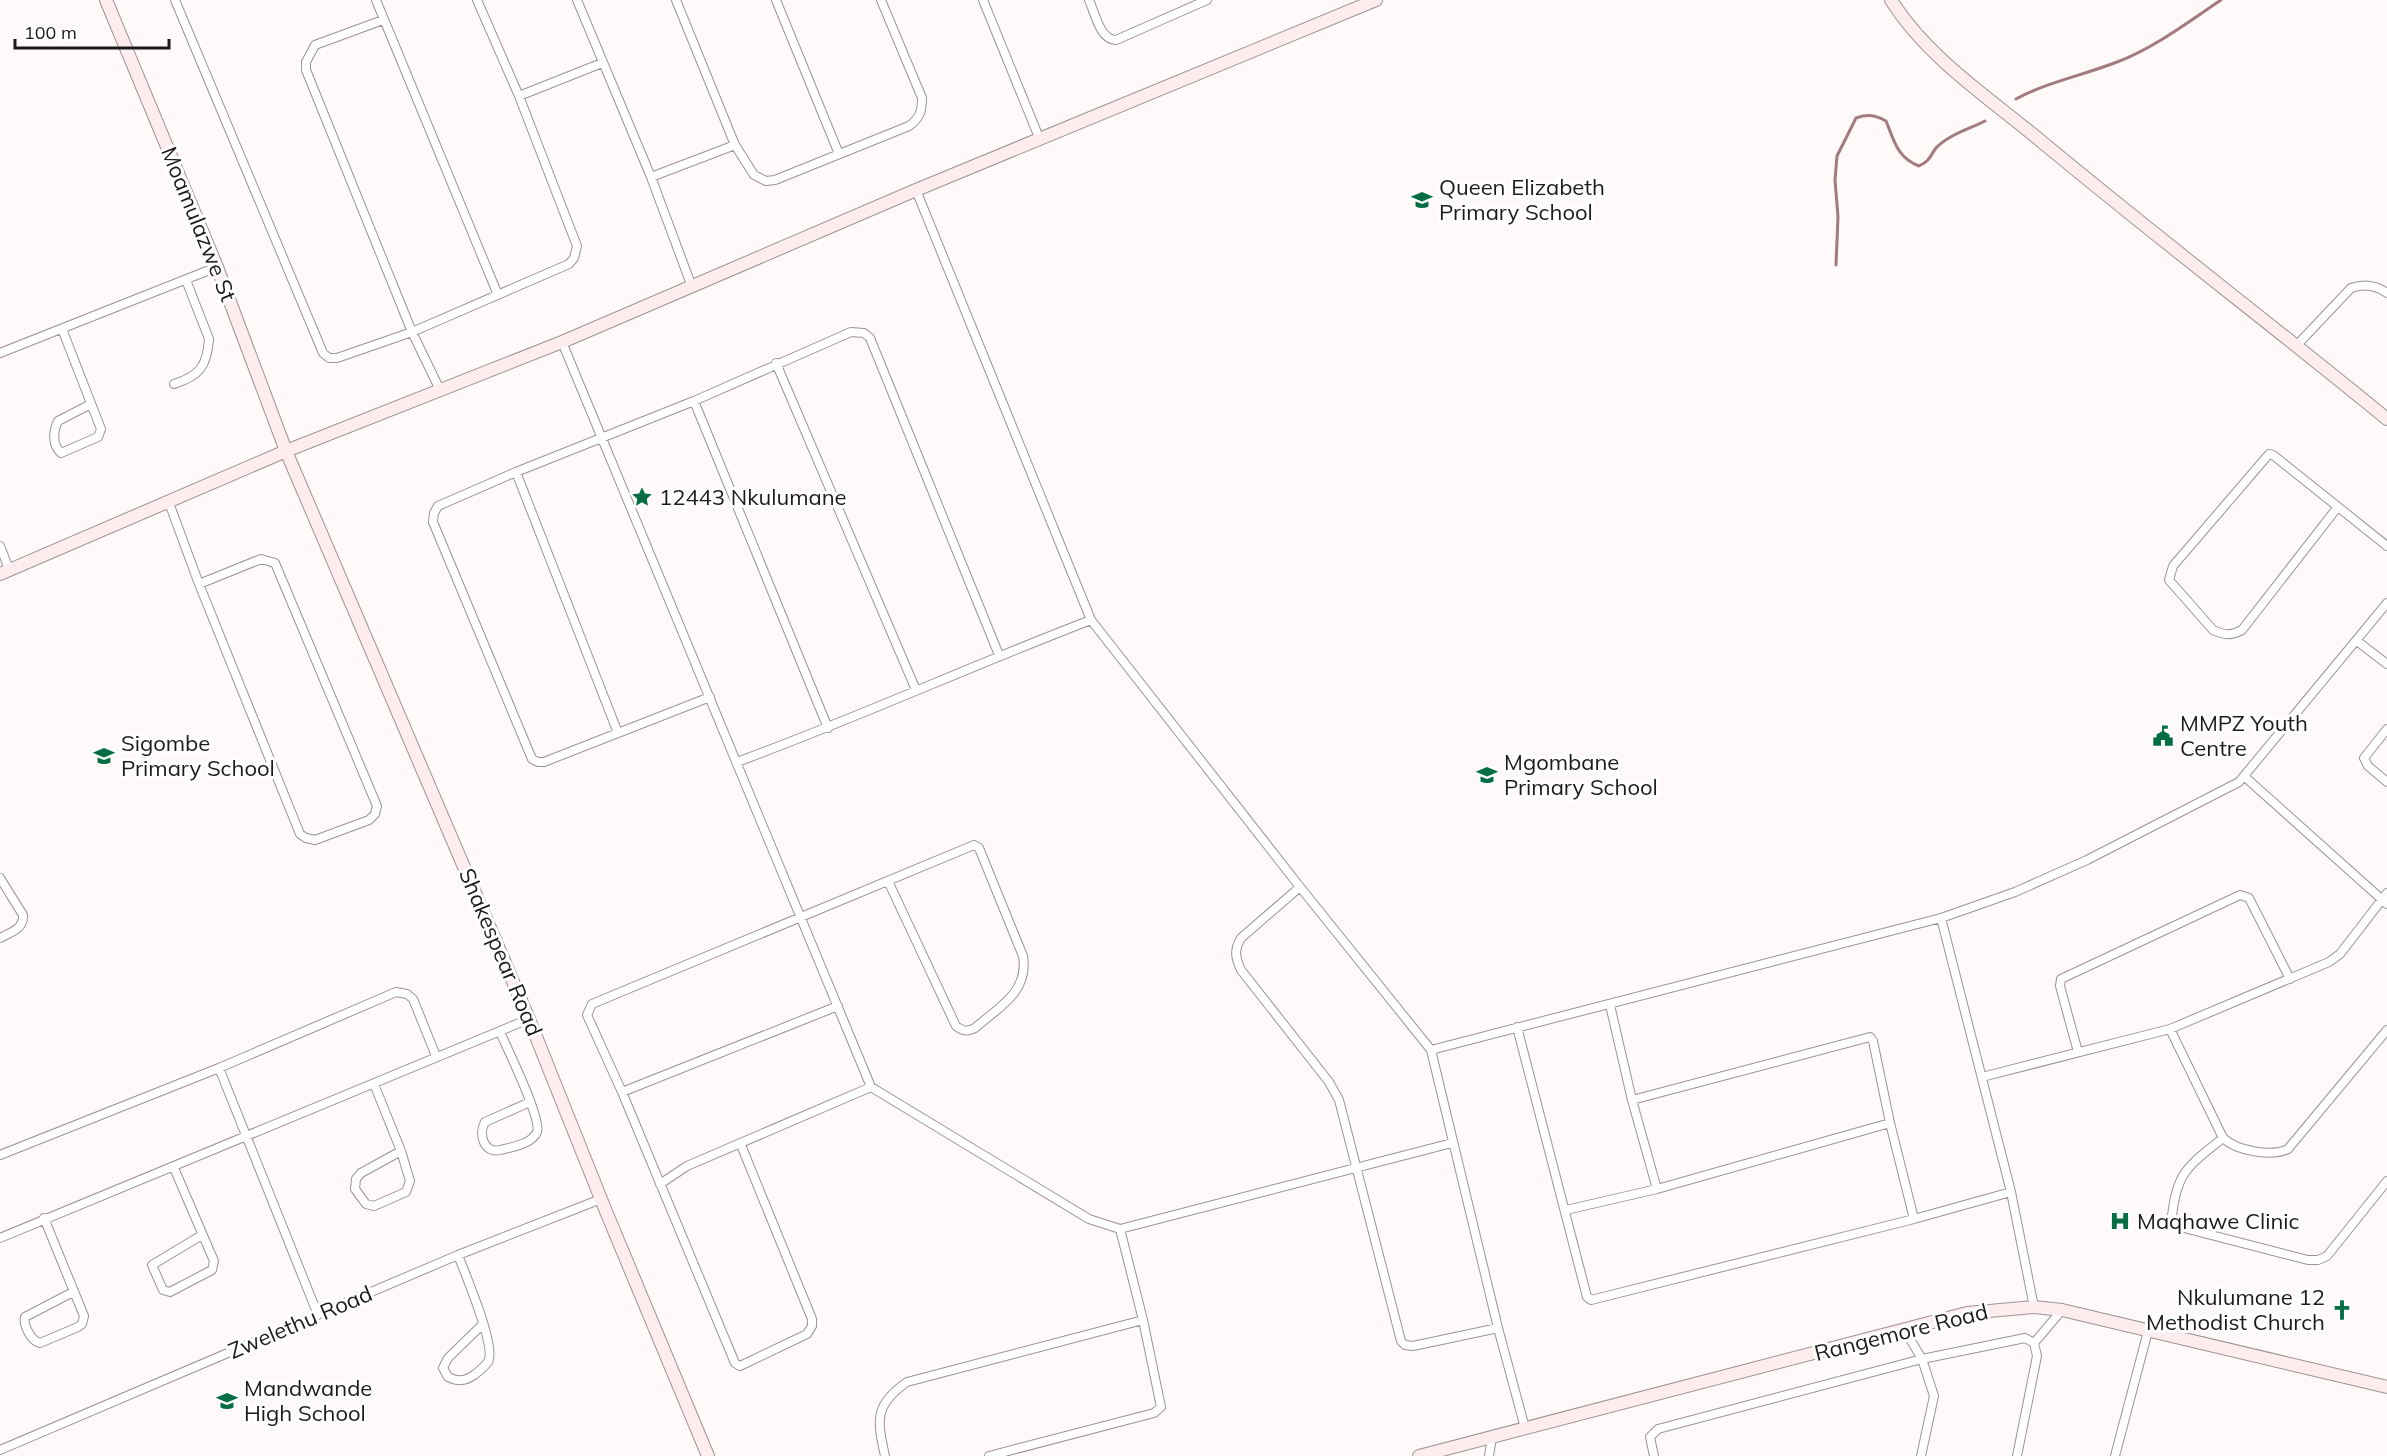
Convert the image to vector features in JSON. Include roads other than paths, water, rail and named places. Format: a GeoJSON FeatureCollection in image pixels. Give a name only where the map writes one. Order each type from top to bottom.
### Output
{"type":"FeatureCollection","features":[{"type":"Feature","properties":{"kind":"street","name":"Moamulazwe St"},"geometry":{"type":"LineString","coordinates":[[106,0],[217,267],[286,451]]}},
{"type":"Feature","properties":{"kind":"street"},"geometry":{"type":"LineString","coordinates":[[175,0],[323,353],[329,358],[338,358],[412,332],[569,264],[574,258],[577,246],[519,96],[477,0]]}},
{"type":"Feature","properties":{"kind":"street"},"geometry":{"type":"LineString","coordinates":[[376,0],[498,295]]}},
{"type":"Feature","properties":{"kind":"street"},"geometry":{"type":"LineString","coordinates":[[577,0],[651,177],[692,287]]}},
{"type":"Feature","properties":{"kind":"street"},"geometry":{"type":"LineString","coordinates":[[676,0],[735,145],[754,175],[766,181],[776,180],[909,126],[920,117],[922,98],[880,0]]}},
{"type":"Feature","properties":{"kind":"street"},"geometry":{"type":"LineString","coordinates":[[776,0],[840,154]]}},
{"type":"Feature","properties":{"kind":"street"},"geometry":{"type":"LineString","coordinates":[[983,0],[1040,140]]}},
{"type":"Feature","properties":{"kind":"street"},"geometry":{"type":"LineString","coordinates":[[1089,0],[1105,37],[1111,40],[1191,3],[1207,0]]}},
{"type":"Feature","properties":{"kind":"street"},"geometry":{"type":"LineString","coordinates":[[0,546],[5,571],[168,500],[561,342],[916,190],[1376,0]]}},
{"type":"Feature","properties":{"kind":"street"},"geometry":{"type":"LineString","coordinates":[[1891,0],[1904,19],[1948,64],[2109,198],[2297,345],[2387,419]]}},
{"type":"Feature","properties":{"kind":"street"},"geometry":{"type":"LineString","coordinates":[[383,20],[315,45],[306,62],[306,70],[412,332],[440,390]]}},
{"type":"Feature","properties":{"kind":"street"},"geometry":{"type":"LineString","coordinates":[[519,96],[602,63]]}},
{"type":"Feature","properties":{"kind":"street"},"geometry":{"type":"LineString","coordinates":[[651,177],[735,145]]}},
{"type":"Feature","properties":{"kind":"street"},"geometry":{"type":"LineString","coordinates":[[916,190],[1091,620],[1431,1050],[1498,1328],[1525,1428]]}},
{"type":"Feature","properties":{"kind":"street"},"geometry":{"type":"LineString","coordinates":[[0,353],[217,267]]}},
{"type":"Feature","properties":{"kind":"street"},"geometry":{"type":"LineString","coordinates":[[174,384],[191,378],[201,370],[208,349],[209,339],[186,280]]}},
{"type":"Feature","properties":{"kind":"street"},"geometry":{"type":"LineString","coordinates":[[2297,345],[2351,288],[2370,285],[2387,293]]}},
{"type":"Feature","properties":{"kind":"street"},"geometry":{"type":"LineString","coordinates":[[62,329],[101,429],[98,437],[61,453],[53,433],[58,421],[91,404]]}},
{"type":"Feature","properties":{"kind":"street"},"geometry":{"type":"LineString","coordinates":[[710,697],[544,762],[532,759],[433,522],[434,513],[438,506],[516,472],[694,401],[776,363],[852,332],[864,333],[870,338],[999,655]]}},
{"type":"Feature","properties":{"kind":"street"},"geometry":{"type":"LineString","coordinates":[[561,342],[871,1087],[1089,1219],[1120,1229],[1452,1143]]}},
{"type":"Feature","properties":{"kind":"street"},"geometry":{"type":"LineString","coordinates":[[776,363],[916,690]]}},
{"type":"Feature","properties":{"kind":"street"},"geometry":{"type":"LineString","coordinates":[[694,401],[828,728]]}},
{"type":"Feature","properties":{"kind":"street","name":"Shakespear Road"},"geometry":{"type":"LineString","coordinates":[[286,451],[530,1019],[601,1199],[708,1456]]}},
{"type":"Feature","properties":{"kind":"street"},"geometry":{"type":"LineString","coordinates":[[2337,508],[2242,630],[2235,634],[2227,635],[2213,630],[2169,580],[2173,566],[2269,454],[2387,546]]}},
{"type":"Feature","properties":{"kind":"street"},"geometry":{"type":"LineString","coordinates":[[516,472],[618,733]]}},
{"type":"Feature","properties":{"kind":"street"},"geometry":{"type":"LineString","coordinates":[[168,500],[199,584],[300,834],[315,840],[369,820],[375,814],[377,806],[275,563],[261,559],[199,584]]}},
{"type":"Feature","properties":{"kind":"street"},"geometry":{"type":"LineString","coordinates":[[1431,1050],[1941,918],[2014,892],[2087,860],[2245,777],[2387,603]]}},
{"type":"Feature","properties":{"kind":"street"},"geometry":{"type":"LineString","coordinates":[[737,762],[828,728],[999,655],[1091,620]]}},
{"type":"Feature","properties":{"kind":"street"},"geometry":{"type":"LineString","coordinates":[[2357,641],[2387,664]]}},
{"type":"Feature","properties":{"kind":"street"},"geometry":{"type":"LineString","coordinates":[[2387,729],[2364,758],[2368,766],[2387,782]]}},
{"type":"Feature","properties":{"kind":"street"},"geometry":{"type":"LineString","coordinates":[[1982,1077],[2170,1029],[2335,958],[2385,898],[2245,777]]}},
{"type":"Feature","properties":{"kind":"street"},"geometry":{"type":"LineString","coordinates":[[741,1145],[812,1319],[812,1326],[807,1334],[743,1366],[738,1366],[587,1015],[592,1004],[970,846],[979,848],[1023,956],[1025,968],[1023,982],[1016,992],[975,1029],[962,1030],[956,1026],[888,881]]}},
{"type":"Feature","properties":{"kind":"street"},"geometry":{"type":"LineString","coordinates":[[0,878],[23,915],[24,921],[21,927],[0,938]]}},
{"type":"Feature","properties":{"kind":"street"},"geometry":{"type":"LineString","coordinates":[[1300,887],[1241,938],[1235,954],[1241,970],[1334,1089],[1339,1100],[1401,1341],[1405,1345],[1413,1346],[1498,1328]]}},
{"type":"Feature","properties":{"kind":"street"},"geometry":{"type":"LineString","coordinates":[[2078,1052],[2060,986],[2061,979],[2240,895],[2249,898],[2290,979]]}},
{"type":"Feature","properties":{"kind":"street"},"geometry":{"type":"LineString","coordinates":[[1941,918],[2011,1192],[2034,1307]]}},
{"type":"Feature","properties":{"kind":"street"},"geometry":{"type":"LineString","coordinates":[[0,1155],[219,1068],[396,992],[406,994],[413,999],[436,1056]]}},
{"type":"Feature","properties":{"kind":"street"},"geometry":{"type":"LineString","coordinates":[[622,1092],[838,1005]]}},
{"type":"Feature","properties":{"kind":"street"},"geometry":{"type":"LineString","coordinates":[[1610,1005],[1632,1100],[1658,1189]]}},
{"type":"Feature","properties":{"kind":"street"},"geometry":{"type":"LineString","coordinates":[[0,1238],[530,1019]]}},
{"type":"Feature","properties":{"kind":"street"},"geometry":{"type":"LineString","coordinates":[[1517,1027],[1587,1296],[1591,1300],[1597,1301],[2011,1192]]}},
{"type":"Feature","properties":{"kind":"street"},"geometry":{"type":"LineString","coordinates":[[2170,1029],[2223,1138],[2234,1146],[2266,1152],[2282,1152],[2288,1149],[2387,1030]]}},
{"type":"Feature","properties":{"kind":"street"},"geometry":{"type":"LineString","coordinates":[[500,1032],[530,1102],[538,1121],[537,1131],[530,1141],[497,1151],[487,1147],[482,1138],[482,1128],[486,1122],[530,1102]]}},
{"type":"Feature","properties":{"kind":"street"},"geometry":{"type":"LineString","coordinates":[[1632,1100],[1870,1037],[1874,1041],[1890,1123],[1914,1219]]}},
{"type":"Feature","properties":{"kind":"street"},"geometry":{"type":"LineString","coordinates":[[219,1068],[318,1315]]}},
{"type":"Feature","properties":{"kind":"street"},"geometry":{"type":"LineString","coordinates":[[374,1084],[401,1151],[410,1181],[406,1192],[374,1206],[366,1204],[355,1190],[356,1179],[361,1173],[401,1151]]}},
{"type":"Feature","properties":{"kind":"street"},"geometry":{"type":"LineString","coordinates":[[660,1184],[687,1166],[741,1145],[871,1087]]}},
{"type":"Feature","properties":{"kind":"street"},"geometry":{"type":"LineString","coordinates":[[1566,1210],[1658,1189],[1890,1123]]}},
{"type":"Feature","properties":{"kind":"street"},"geometry":{"type":"LineString","coordinates":[[2223,1138],[2182,1174],[2174,1194],[2172,1216],[2177,1225],[2308,1260],[2318,1260],[2327,1256],[2387,1180]]}},
{"type":"Feature","properties":{"kind":"street"},"geometry":{"type":"LineString","coordinates":[[174,1168],[214,1261],[212,1270],[170,1292],[165,1292],[152,1265],[202,1235]]}},
{"type":"Feature","properties":{"kind":"street","name":"Zwelethu Road"},"geometry":{"type":"LineString","coordinates":[[0,1450],[458,1255],[601,1199]]}},
{"type":"Feature","properties":{"kind":"street"},"geometry":{"type":"LineString","coordinates":[[44,1218],[84,1316],[82,1324],[42,1342],[36,1342],[24,1322],[25,1317],[74,1293]]}},
{"type":"Feature","properties":{"kind":"street"},"geometry":{"type":"LineString","coordinates":[[989,1456],[1158,1411],[1161,1402],[1120,1229]]}},
{"type":"Feature","properties":{"kind":"street"},"geometry":{"type":"LineString","coordinates":[[458,1255],[483,1324],[490,1350],[488,1362],[465,1380],[458,1381],[448,1377],[443,1368],[448,1358],[483,1324]]}},
{"type":"Feature","properties":{"kind":"street","name":"Rangemore Road"},"geometry":{"type":"LineString","coordinates":[[1419,1456],[1967,1313],[2034,1307],[2062,1310],[2387,1387]]}},
{"type":"Feature","properties":{"kind":"street"},"geometry":{"type":"LineString","coordinates":[[2034,1343],[2062,1310]]}},
{"type":"Feature","properties":{"kind":"street"},"geometry":{"type":"LineString","coordinates":[[885,1456],[879,1426],[881,1410],[885,1400],[907,1382],[1143,1320]]}},
{"type":"Feature","properties":{"kind":"street"},"geometry":{"type":"LineString","coordinates":[[1904,1329],[1922,1359],[1934,1400],[1921,1456]]}},
{"type":"Feature","properties":{"kind":"street"},"geometry":{"type":"LineString","coordinates":[[2115,1456],[2148,1330]]}},
{"type":"Feature","properties":{"kind":"street"},"geometry":{"type":"LineString","coordinates":[[1654,1456],[1650,1437],[1658,1429],[1922,1359],[2025,1338],[2034,1343],[2037,1356],[2017,1456]]}},
{"type":"Feature","properties":{"kind":"street"},"geometry":{"type":"LineString","coordinates":[[1489,1456],[1492,1437]]}},
{"type":"Feature","properties":{"kind":"waterway"},"geometry":{"type":"LineString","coordinates":[[2016,99],[2144,50],[2221,0]]}},
{"type":"Feature","properties":{"kind":"waterway"},"geometry":{"type":"LineString","coordinates":[[1836,265],[1837,156],[1856,118],[1871,116],[1886,121],[1901,153],[1919,166],[1928,160],[1946,139],[1985,121]]}},
{"type":"Feature","properties":{"kind":"place","name":"Queen Elizabeth Primary School"},"geometry":{"type":"Point","coordinates":[1422,200]}},
{"type":"Feature","properties":{"kind":"place","name":"12443 Nkulumane"},"geometry":{"type":"Point","coordinates":[642,497]}},
{"type":"Feature","properties":{"kind":"place","name":"MMPZ Youth Centre"},"geometry":{"type":"Point","coordinates":[2163,736]}},
{"type":"Feature","properties":{"kind":"place","name":"Sigombe Primary School"},"geometry":{"type":"Point","coordinates":[104,756]}},
{"type":"Feature","properties":{"kind":"place","name":"Mgombane Primary School"},"geometry":{"type":"Point","coordinates":[1487,775]}},
{"type":"Feature","properties":{"kind":"place","name":"Maqhawe Clinic"},"geometry":{"type":"Point","coordinates":[2120,1221]}},
{"type":"Feature","properties":{"kind":"place","name":"Nkulumane 12 Methodist Church"},"geometry":{"type":"Point","coordinates":[2342,1310]}},
{"type":"Feature","properties":{"kind":"place","name":"Mandwande High School"},"geometry":{"type":"Point","coordinates":[227,1401]}}]}
